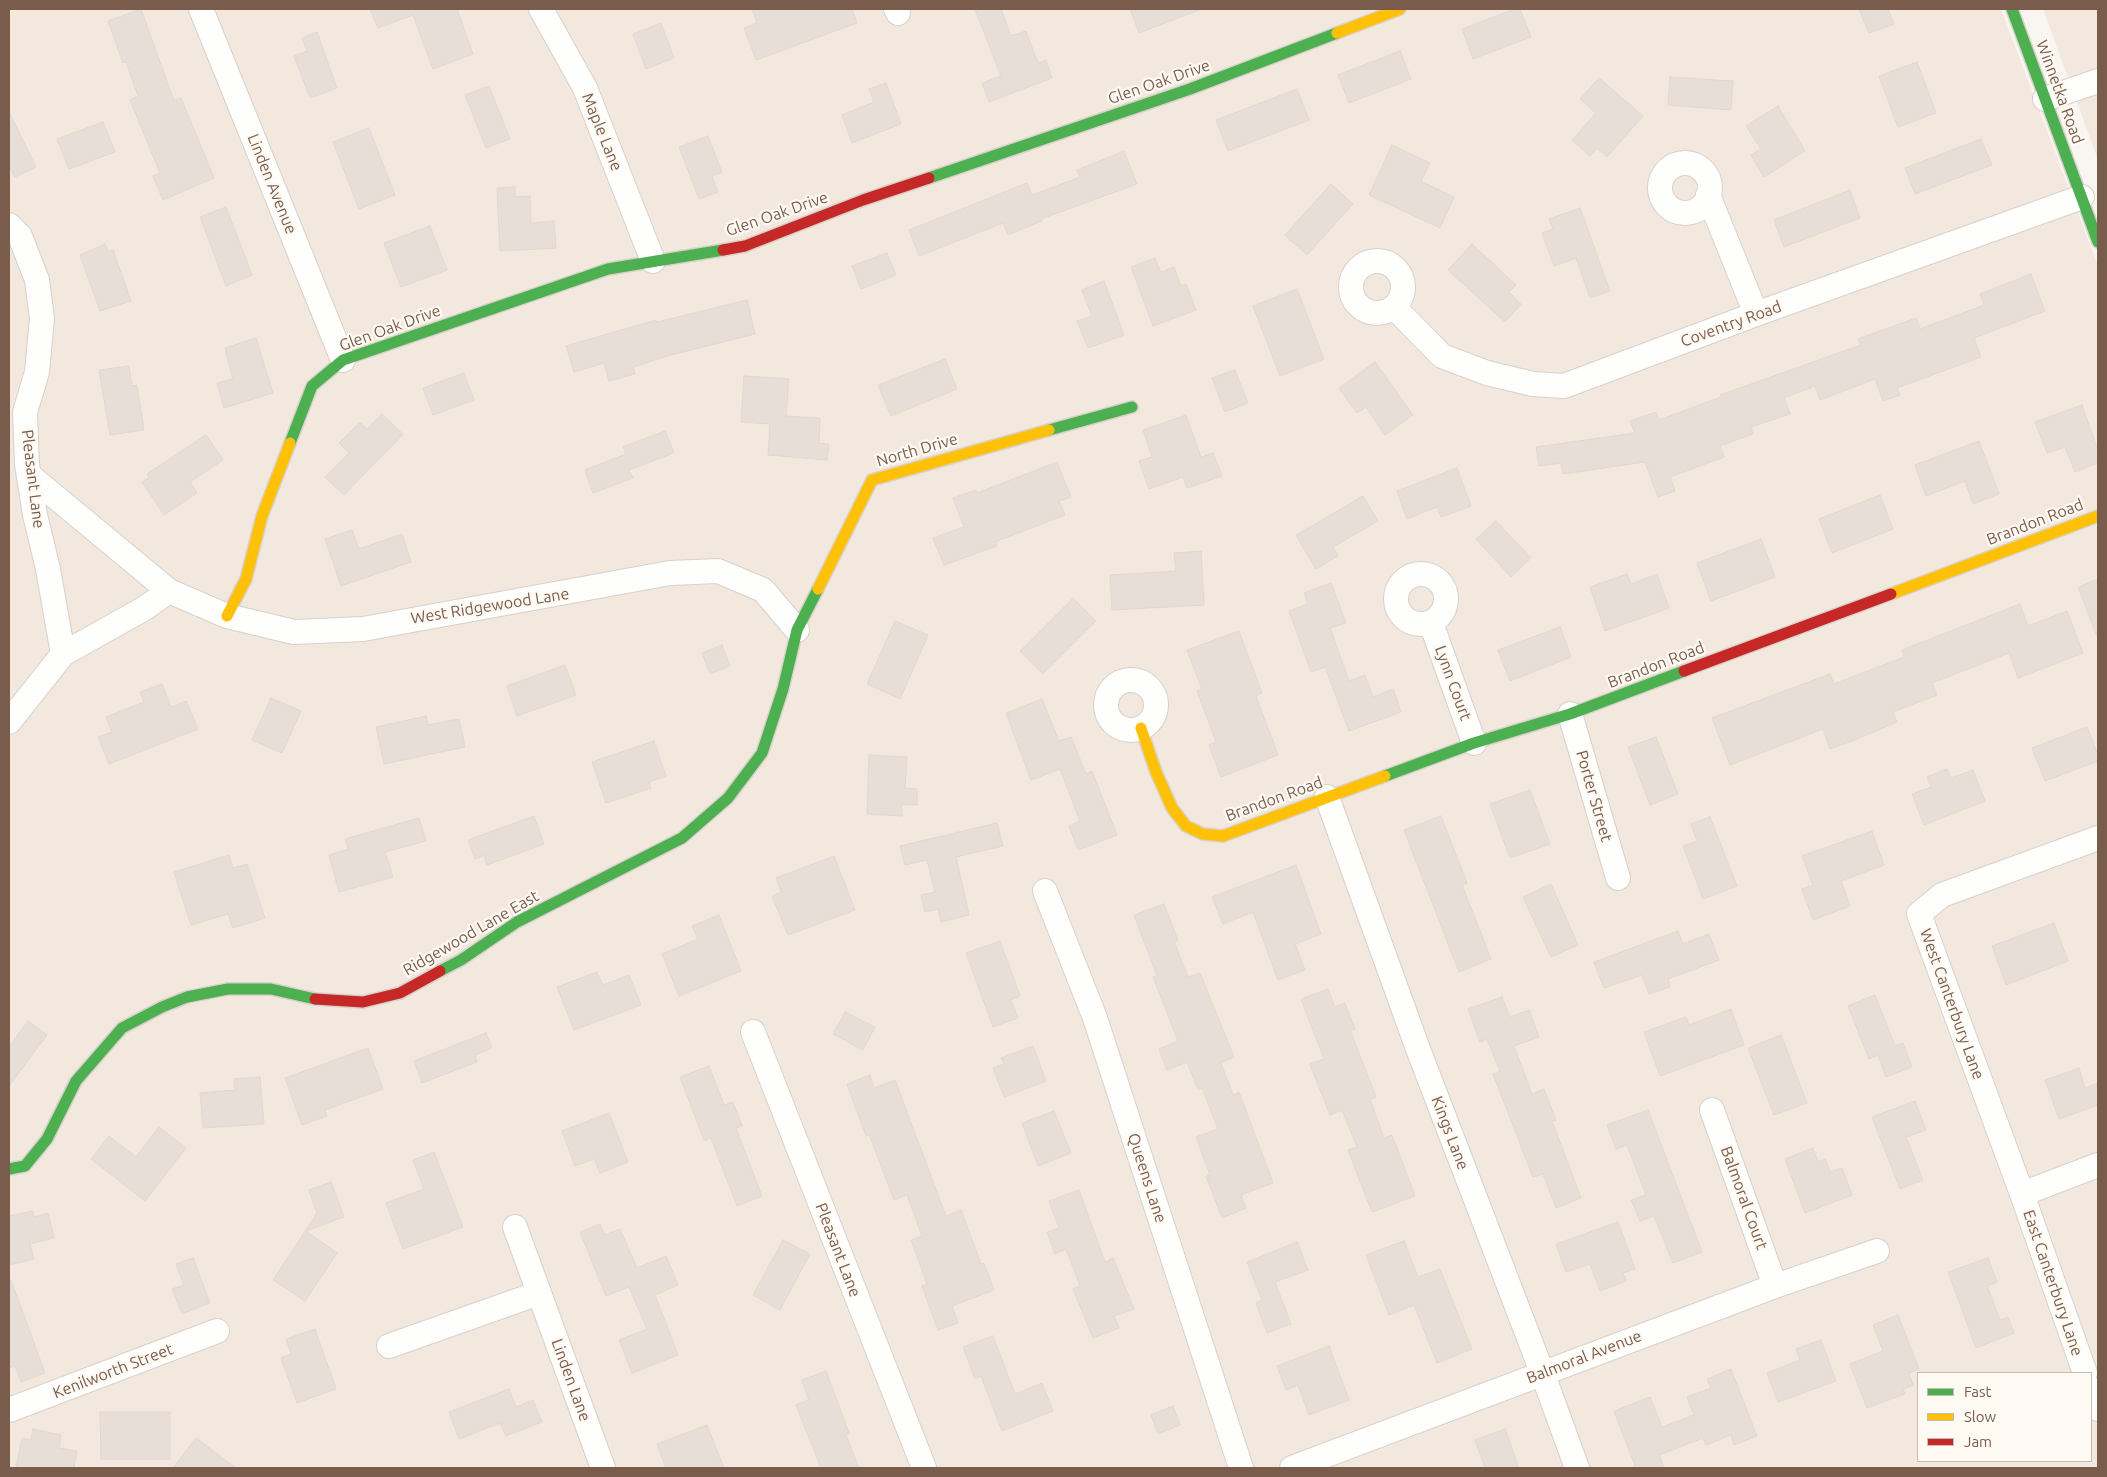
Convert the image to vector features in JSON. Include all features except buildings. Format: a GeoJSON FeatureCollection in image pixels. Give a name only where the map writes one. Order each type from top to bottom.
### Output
{"type":"FeatureCollection","features":[{"type":"Feature","properties":{"kind":"street","name":"Linden Avenue"},"geometry":{"type":"LineString","coordinates":[[201,9],[343,360]]}},
{"type":"Feature","properties":{"kind":"street","name":"Maple Lane"},"geometry":{"type":"LineString","coordinates":[[541,9],[585,88],[653,260]]}},
{"type":"Feature","properties":{"kind":"street","name":"Glen Oak Drive"},"geometry":{"type":"LineString","coordinates":[[227,616],[246,579],[262,516],[312,386],[343,360],[608,268],[744,246],[873,197],[1190,89],[1400,9]]}},
{"type":"Feature","properties":{"kind":"street","name":"Winnetka Road"},"geometry":{"type":"LineString","coordinates":[[2012,9],[2098,242]]}},
{"type":"Feature","properties":{"kind":"street"},"geometry":{"type":"LineString","coordinates":[[2045,99],[2098,81]]}},
{"type":"Feature","properties":{"kind":"street"},"geometry":{"type":"LineString","coordinates":[[1708,194],[1756,314]]}},
{"type":"Feature","properties":{"kind":"street","name":"Coventry Road"},"geometry":{"type":"LineString","coordinates":[[1394,307],[1442,356],[1487,373],[1533,384],[1564,386],[1756,314],[2082,197]]}},
{"type":"Feature","properties":{"kind":"street","name":"Pleasant Lane"},"geometry":{"type":"LineString","coordinates":[[9,225],[20,236],[37,280],[42,318],[37,372],[25,412],[29,476],[35,515],[48,569],[64,654]]}},
{"type":"Feature","properties":{"kind":"street","name":"North Drive"},"geometry":{"type":"LineString","coordinates":[[797,630],[872,480],[1132,407]]}},
{"type":"Feature","properties":{"kind":"street","name":"West Ridgewood Lane"},"geometry":{"type":"LineString","coordinates":[[29,476],[168,591],[227,616],[294,632],[363,629],[670,573],[718,572],[763,590],[797,630]]}},
{"type":"Feature","properties":{"kind":"street","name":"Brandon Road"},"geometry":{"type":"LineString","coordinates":[[1141,728],[1156,772],[1172,808],[1186,826],[1203,834],[1223,836],[1474,743],[1570,714],[2098,516]]}},
{"type":"Feature","properties":{"kind":"street"},"geometry":{"type":"LineString","coordinates":[[9,722],[64,654],[145,608],[168,591]]}},
{"type":"Feature","properties":{"kind":"street","name":"Lynn Court"},"geometry":{"type":"LineString","coordinates":[[1431,623],[1474,743]]}},
{"type":"Feature","properties":{"kind":"street","name":"Ridgewood Lane East"},"geometry":{"type":"LineString","coordinates":[[9,1168],[25,1166],[47,1139],[76,1081],[122,1028],[162,1007],[187,997],[228,988],[271,989],[318,1000],[363,1002],[400,993],[461,960],[517,922],[682,838],[728,798],[762,753],[783,689],[797,630]]}},
{"type":"Feature","properties":{"kind":"street","name":"Porter Street"},"geometry":{"type":"LineString","coordinates":[[1570,714],[1618,878]]}},
{"type":"Feature","properties":{"kind":"street","name":"Kings Lane"},"geometry":{"type":"LineString","coordinates":[[1327,797],[1418,1049],[1577,1468]]}},
{"type":"Feature","properties":{"kind":"street","name":"West Canterbury Lane"},"geometry":{"type":"LineString","coordinates":[[2022,1194],[1919,914],[1942,895],[2098,838]]}},
{"type":"Feature","properties":{"kind":"street","name":"Queens Lane"},"geometry":{"type":"LineString","coordinates":[[1044,891],[1095,1018],[1241,1468]]}},
{"type":"Feature","properties":{"kind":"street","name":"Pleasant Lane"},"geometry":{"type":"LineString","coordinates":[[753,1032],[924,1468]]}},
{"type":"Feature","properties":{"kind":"street","name":"Balmoral Court"},"geometry":{"type":"LineString","coordinates":[[1712,1110],[1775,1286]]}},
{"type":"Feature","properties":{"kind":"street"},"geometry":{"type":"LineString","coordinates":[[2022,1194],[2098,1165]]}},
{"type":"Feature","properties":{"kind":"street","name":"East Canterbury Lane"},"geometry":{"type":"LineString","coordinates":[[2022,1194],[2085,1372]]}},
{"type":"Feature","properties":{"kind":"street","name":"Linden Lane"},"geometry":{"type":"LineString","coordinates":[[515,1227],[603,1468]]}},
{"type":"Feature","properties":{"kind":"street","name":"Balmoral Avenue"},"geometry":{"type":"LineString","coordinates":[[1292,1468],[1542,1372],[1775,1286],[1877,1251]]}},
{"type":"Feature","properties":{"kind":"street"},"geometry":{"type":"LineString","coordinates":[[389,1346],[539,1293]]}},
{"type":"Feature","properties":{"kind":"street","name":"Kenilworth Street"},"geometry":{"type":"LineString","coordinates":[[9,1410],[217,1331]]}},
{"type":"Feature","properties":{"kind":"street"},"geometry":{"type":"LineString","coordinates":[[2092,1392],[2098,1409]]}},
{"type":"Feature","properties":{"kind":"shaded area"},"geometry":{"type":"Polygon","coordinates":[[[9,9],[2001,9],[2098,266],[2098,1468],[9,1468],[9,9]]]}},
{"type":"Feature","properties":{"kind":"shaded area"},"geometry":{"type":"Polygon","coordinates":[[[2043,9],[2098,9],[2098,160],[2043,9]]]}},
{"type":"Feature","properties":{"kind":"traffic: fast"},"geometry":{"type":"LineString","coordinates":[[2012,9],[2098,242]]}},
{"type":"Feature","properties":{"kind":"traffic: fast"},"geometry":{"type":"LineString","coordinates":[[929,178],[1190,89],[1337,33]]}},
{"type":"Feature","properties":{"kind":"traffic: fast"},"geometry":{"type":"LineString","coordinates":[[290,443],[312,386],[343,360],[608,269],[723,250]]}},
{"type":"Feature","properties":{"kind":"traffic: fast"},"geometry":{"type":"LineString","coordinates":[[1049,430],[1132,407]]}},
{"type":"Feature","properties":{"kind":"traffic: fast"},"geometry":{"type":"LineString","coordinates":[[440,971],[461,960],[517,922],[682,838],[728,798],[762,753],[783,689],[797,630],[818,589]]}},
{"type":"Feature","properties":{"kind":"traffic: fast"},"geometry":{"type":"LineString","coordinates":[[1385,776],[1474,743],[1570,714],[1684,671]]}},
{"type":"Feature","properties":{"kind":"traffic: fast"},"geometry":{"type":"LineString","coordinates":[[9,1169],[25,1166],[47,1139],[76,1081],[122,1028],[162,1007],[187,997],[228,989],[271,989],[315,999]]}},
{"type":"Feature","properties":{"kind":"traffic: slow"},"geometry":{"type":"LineString","coordinates":[[1337,33],[1400,9]]}},
{"type":"Feature","properties":{"kind":"traffic: slow"},"geometry":{"type":"LineString","coordinates":[[818,589],[872,480],[1049,430]]}},
{"type":"Feature","properties":{"kind":"traffic: slow"},"geometry":{"type":"LineString","coordinates":[[227,616],[246,579],[262,516],[290,443]]}},
{"type":"Feature","properties":{"kind":"traffic: slow"},"geometry":{"type":"LineString","coordinates":[[1891,594],[2098,516]]}},
{"type":"Feature","properties":{"kind":"traffic: slow"},"geometry":{"type":"LineString","coordinates":[[1141,728],[1156,772],[1172,808],[1186,826],[1203,834],[1223,836],[1385,776]]}},
{"type":"Feature","properties":{"kind":"traffic: jam"},"geometry":{"type":"LineString","coordinates":[[723,250],[745,246],[863,200],[929,178]]}},
{"type":"Feature","properties":{"kind":"traffic: jam"},"geometry":{"type":"LineString","coordinates":[[1684,671],[1891,594]]}},
{"type":"Feature","properties":{"kind":"traffic: jam"},"geometry":{"type":"LineString","coordinates":[[315,999],[363,1002],[400,993],[440,971]]}}]}
